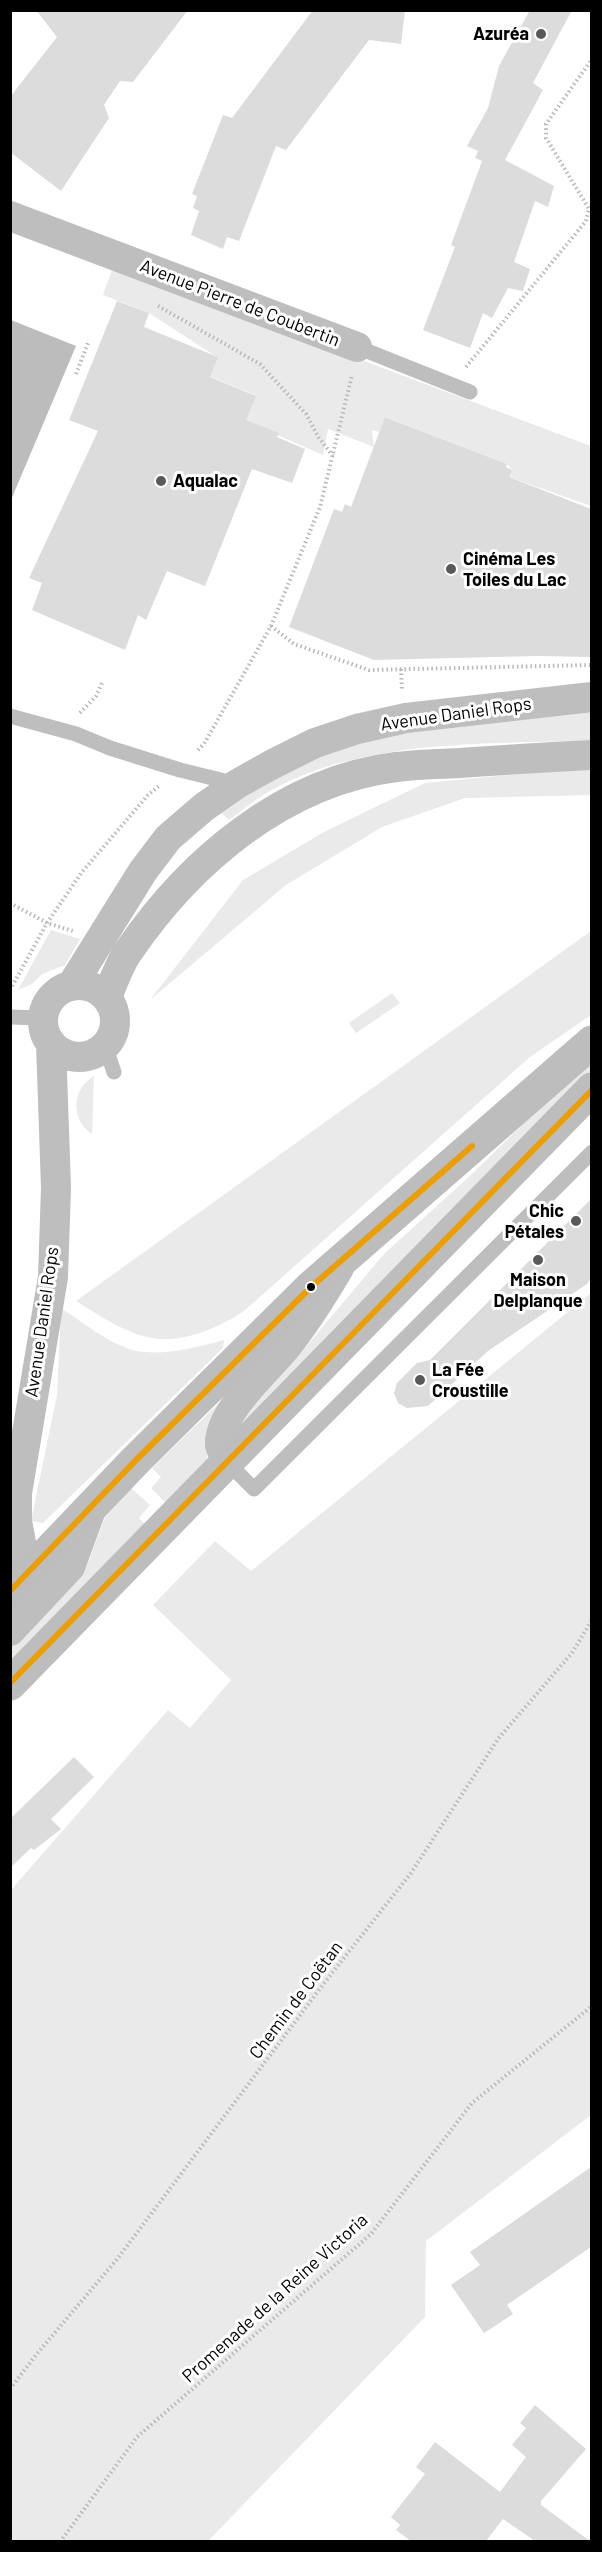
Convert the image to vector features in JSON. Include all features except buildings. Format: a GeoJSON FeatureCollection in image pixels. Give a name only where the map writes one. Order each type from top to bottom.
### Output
{"type":"FeatureCollection","features":[{"type":"Feature","properties":{"kind":"main road"},"geometry":{"type":"LineString","coordinates":[[19,1583],[93,1505],[311,1287],[591,1042]]}},
{"type":"Feature","properties":{"kind":"main road"},"geometry":{"type":"LineString","coordinates":[[10,1684],[77,1618],[591,1089]]}},
{"type":"Feature","properties":{"kind":"street","name":"Avenue Pierre de Coubertin"},"geometry":{"type":"LineString","coordinates":[[10,216],[357,347]]}},
{"type":"Feature","properties":{"kind":"street","name":"Avenue Daniel Rops"},"geometry":{"type":"LineString","coordinates":[[72,985],[143,871],[168,838],[204,807],[237,784],[315,744],[357,729],[406,718],[591,697]]}},
{"type":"Feature","properties":{"kind":"street"},"geometry":{"type":"LineString","coordinates":[[107,998],[127,954],[189,876],[233,837],[297,796],[360,774],[396,767],[591,755]]}},
{"type":"Feature","properties":{"kind":"street"},"geometry":{"type":"LineString","coordinates":[[72,985],[91,987],[107,998],[115,1017],[110,1059],[59,1051],[47,1031],[46,1007],[52,996],[72,985]]}},
{"type":"Feature","properties":{"kind":"street","name":"Avenue Daniel Rops"},"geometry":{"type":"LineString","coordinates":[[19,1583],[17,1493],[53,1277],[56,1188],[47,1031]]}},
{"type":"Feature","properties":{"kind":"street"},"geometry":{"type":"LineString","coordinates":[[227,1462],[220,1445],[224,1427],[244,1393],[286,1347],[318,1305],[345,1257]]}},
{"type":"Feature","properties":{"kind":"street"},"geometry":{"type":"LineString","coordinates":[[10,1630],[70,1567],[93,1505]]}},
{"type":"Feature","properties":{"kind":"lane","name":"Avenue Pierre de Coubertin"},"geometry":{"type":"LineString","coordinates":[[357,347],[470,392]]}},
{"type":"Feature","properties":{"kind":"lane"},"geometry":{"type":"LineString","coordinates":[[10,716],[76,734],[93,742],[180,770],[237,784]]}},
{"type":"Feature","properties":{"kind":"lane"},"geometry":{"type":"LineString","coordinates":[[10,1017],[47,1031]]}},
{"type":"Feature","properties":{"kind":"lane"},"geometry":{"type":"LineString","coordinates":[[227,1462],[254,1489],[591,1152]]}},
{"type":"Feature","properties":{"kind":"path"},"geometry":{"type":"LineString","coordinates":[[451,385],[586,221],[589,209],[546,138],[546,124],[591,59]]}},
{"type":"Feature","properties":{"kind":"path"},"geometry":{"type":"LineString","coordinates":[[153,304],[260,364],[306,414],[319,438],[333,456]]}},
{"type":"Feature","properties":{"kind":"path"},"geometry":{"type":"LineString","coordinates":[[76,374],[88,343]]}},
{"type":"Feature","properties":{"kind":"path"},"geometry":{"type":"LineString","coordinates":[[10,990],[47,923],[82,872],[148,795],[180,770],[204,744],[271,626],[320,507],[357,347]]}},
{"type":"Feature","properties":{"kind":"path"},"geometry":{"type":"LineString","coordinates":[[271,626],[294,644],[369,670],[591,664]]}},
{"type":"Feature","properties":{"kind":"path"},"geometry":{"type":"LineString","coordinates":[[79,714],[96,696],[102,682]]}},
{"type":"Feature","properties":{"kind":"path"},"geometry":{"type":"LineString","coordinates":[[10,903],[47,923],[100,939]]}},
{"type":"Feature","properties":{"kind":"path","name":"Chemin de Coëtan"},"geometry":{"type":"LineString","coordinates":[[10,2389],[118,2258],[325,1982],[411,1873],[498,1739],[572,1653],[591,1620]]}},
{"type":"Feature","properties":{"kind":"path","name":"Promenade de la Reine Victoria"},"geometry":{"type":"LineString","coordinates":[[60,2541],[137,2437],[371,2234],[472,2103],[591,2006]]}},
{"type":"Feature","properties":{"kind":"shaded area"},"geometry":{"type":"Polygon","coordinates":[[[113,267],[591,446],[591,506],[509,477],[512,470],[507,464],[386,417],[379,432],[372,430],[374,447],[328,429],[323,455],[245,421],[255,395],[209,376],[217,357],[149,313],[103,295],[113,267]]]}},
{"type":"Feature","properties":{"kind":"shaded area"},"geometry":{"type":"Polygon","coordinates":[[[11,320],[76,346],[11,500],[11,320]]]}},
{"type":"Feature","properties":{"kind":"shaded area"},"geometry":{"type":"Polygon","coordinates":[[[591,703],[591,740],[468,744],[386,753],[345,761],[307,774],[264,794],[229,820],[219,811],[344,740],[591,703]]]}},
{"type":"Feature","properties":{"kind":"shaded area"},"geometry":{"type":"Polygon","coordinates":[[[591,767],[591,795],[465,798],[382,827],[286,885],[150,1000],[243,880],[324,832],[425,783],[591,767]]]}},
{"type":"Feature","properties":{"kind":"shaded area"},"geometry":{"type":"Polygon","coordinates":[[[51,930],[80,939],[65,965],[42,974],[32,984],[18,990],[51,930]]]}},
{"type":"Feature","properties":{"kind":"shaded area"},"geometry":{"type":"Polygon","coordinates":[[[591,931],[591,1015],[530,1057],[244,1311],[200,1333],[176,1339],[164,1339],[142,1336],[122,1328],[76,1301],[591,931]]]}},
{"type":"Feature","properties":{"kind":"shaded area"},"geometry":{"type":"Polygon","coordinates":[[[392,993],[400,1003],[356,1033],[349,1023],[392,993]]]}},
{"type":"Feature","properties":{"kind":"shaded area"},"geometry":{"type":"Polygon","coordinates":[[[591,1057],[591,1077],[236,1438],[240,1411],[304,1349],[384,1254],[472,1174],[591,1057]]]}},
{"type":"Feature","properties":{"kind":"shaded area"},"geometry":{"type":"Polygon","coordinates":[[[94,1076],[92,1134],[80,1121],[77,1105],[81,1089],[94,1076]]]}},
{"type":"Feature","properties":{"kind":"shaded area"},"geometry":{"type":"Polygon","coordinates":[[[591,1293],[591,2115],[426,2241],[425,2317],[208,2541],[11,2541],[11,1890],[168,1710],[190,1728],[231,1680],[153,1605],[215,1541],[251,1571],[591,1293]]]}},
{"type":"Feature","properties":{"kind":"shaded area"},"geometry":{"type":"Polygon","coordinates":[[[61,1308],[107,1339],[137,1351],[170,1352],[224,1340],[223,1348],[43,1523],[31,1521],[57,1395],[61,1308]]]}},
{"type":"Feature","properties":{"kind":"shaded area"},"geometry":{"type":"Polygon","coordinates":[[[219,1403],[223,1407],[208,1434],[206,1448],[209,1465],[170,1507],[151,1488],[161,1477],[152,1468],[219,1403]]]}},
{"type":"Feature","properties":{"kind":"shaded area"},"geometry":{"type":"Polygon","coordinates":[[[131,1488],[150,1505],[139,1518],[148,1527],[11,1670],[10,1646],[88,1563],[105,1517],[131,1488]]]}},
{"type":"Feature","properties":{"kind":"transit line"},"geometry":{"type":"LineString","coordinates":[[10,1683],[592,1090]]}},
{"type":"Feature","properties":{"kind":"transit line"},"geometry":{"type":"LineString","coordinates":[[10,1591],[136,1460],[311,1287],[472,1146]]}},
{"type":"Feature","properties":{"kind":"place","name":"Azuréa"},"geometry":{"type":"Point","coordinates":[541,34]}},
{"type":"Feature","properties":{"kind":"place","name":"Aqualac"},"geometry":{"type":"Point","coordinates":[161,481]}},
{"type":"Feature","properties":{"kind":"place","name":"Cinéma Les Toiles du Lac"},"geometry":{"type":"Point","coordinates":[451,569]}},
{"type":"Feature","properties":{"kind":"place","name":"Chic Pétales"},"geometry":{"type":"Point","coordinates":[576,1221]}},
{"type":"Feature","properties":{"kind":"place","name":"Maison Delplanque"},"geometry":{"type":"Point","coordinates":[538,1260]}},
{"type":"Feature","properties":{"kind":"place","name":"La Fée Croustille"},"geometry":{"type":"Point","coordinates":[420,1380]}}]}
